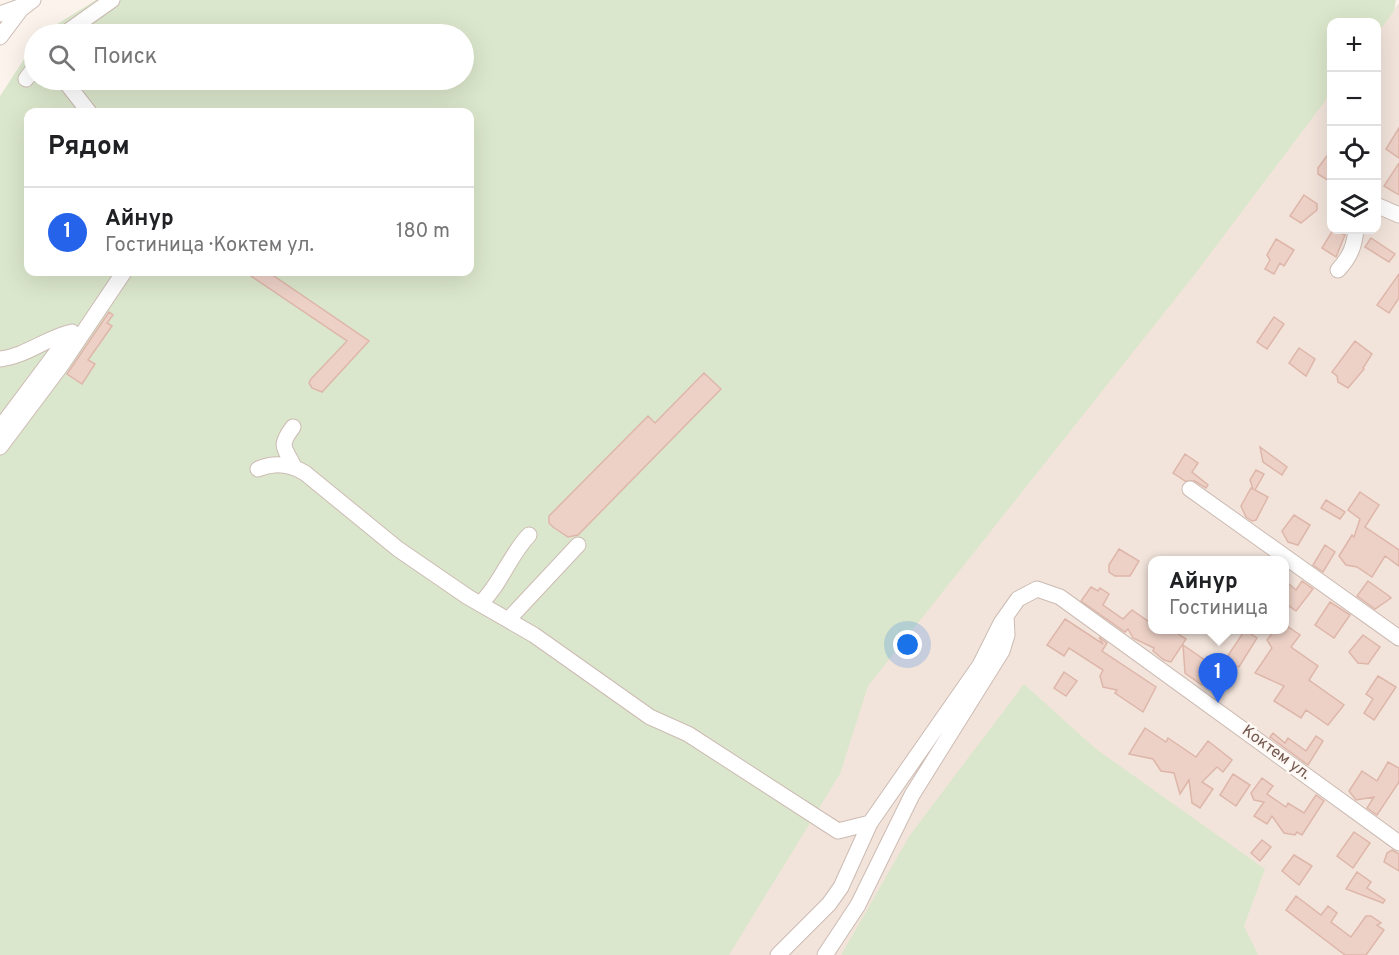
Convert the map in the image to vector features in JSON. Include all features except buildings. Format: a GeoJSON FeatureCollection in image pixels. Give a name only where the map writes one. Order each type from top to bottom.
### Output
{"type":"FeatureCollection","features":[{"type":"Feature","properties":{"kind":"street"},"geometry":{"type":"LineString","coordinates":[[78,24],[112,0]]}},
{"type":"Feature","properties":{"kind":"street"},"geometry":{"type":"LineString","coordinates":[[0,14],[29,2]]}},
{"type":"Feature","properties":{"kind":"street"},"geometry":{"type":"LineString","coordinates":[[0,37],[29,2]]}},
{"type":"Feature","properties":{"kind":"street"},"geometry":{"type":"LineString","coordinates":[[72,90],[85,108]]}},
{"type":"Feature","properties":{"kind":"street"},"geometry":{"type":"LineString","coordinates":[[1381,207],[1399,215]]}},
{"type":"Feature","properties":{"kind":"street"},"geometry":{"type":"LineString","coordinates":[[1338,270],[1348,259],[1355,234]]}},
{"type":"Feature","properties":{"kind":"street"},"geometry":{"type":"LineString","coordinates":[[0,428],[121,276]]}},
{"type":"Feature","properties":{"kind":"street"},"geometry":{"type":"LineString","coordinates":[[0,359],[27,352],[60,335],[77,333]]}},
{"type":"Feature","properties":{"kind":"street"},"geometry":{"type":"LineString","coordinates":[[0,447],[77,333]]}},
{"type":"Feature","properties":{"kind":"street"},"geometry":{"type":"LineString","coordinates":[[293,427],[283,443],[284,451],[294,467],[398,549],[508,620],[650,717],[688,734],[838,831],[870,823]]}},
{"type":"Feature","properties":{"kind":"street"},"geometry":{"type":"LineString","coordinates":[[258,469],[268,465],[294,467]]}},
{"type":"Feature","properties":{"kind":"street"},"geometry":{"type":"LineString","coordinates":[[1190,489],[1284,556]]}},
{"type":"Feature","properties":{"kind":"street"},"geometry":{"type":"LineString","coordinates":[[480,604],[491,594],[509,559],[529,535]]}},
{"type":"Feature","properties":{"kind":"street"},"geometry":{"type":"LineString","coordinates":[[508,620],[578,545]]}},
{"type":"Feature","properties":{"kind":"street"},"geometry":{"type":"LineString","coordinates":[[1289,560],[1399,638]]}},
{"type":"Feature","properties":{"kind":"street","name":"Коктем ул."},"geometry":{"type":"LineString","coordinates":[[1006,616],[1018,599],[1036,589],[1052,592],[1399,843]]}},
{"type":"Feature","properties":{"kind":"street"},"geometry":{"type":"LineString","coordinates":[[778,955],[835,896],[859,852],[870,823],[980,665],[1006,616]]}},
{"type":"Feature","properties":{"kind":"street"},"geometry":{"type":"LineString","coordinates":[[825,955],[858,905],[912,795],[1002,651],[1007,635],[1006,616]]}},
{"type":"Feature","properties":{"kind":"shaded area"},"geometry":{"type":"Polygon","coordinates":[[[1399,3],[1399,955],[629,955],[1327,91],[1327,234],[1381,234],[1381,26],[1399,3]]]}},
{"type":"Feature","properties":{"kind":"green space"},"geometry":{"type":"Polygon","coordinates":[[[96,0],[1396,0],[1394,11],[1381,29],[1381,18],[1327,18],[1327,98],[1195,274],[868,686],[840,774],[729,955],[0,955],[0,96],[24,59],[24,90],[474,90],[474,24],[57,24],[96,0]]]}},
{"type":"Feature","properties":{"kind":"green space"},"geometry":{"type":"Polygon","coordinates":[[[1024,684],[1096,749],[1265,869],[1244,926],[1258,955],[841,955],[910,835],[1024,684]]]}},
{"type":"Feature","properties":{"kind":"place","name":"Айнур"},"geometry":{"type":"Point","coordinates":[1218,703]}}]}
